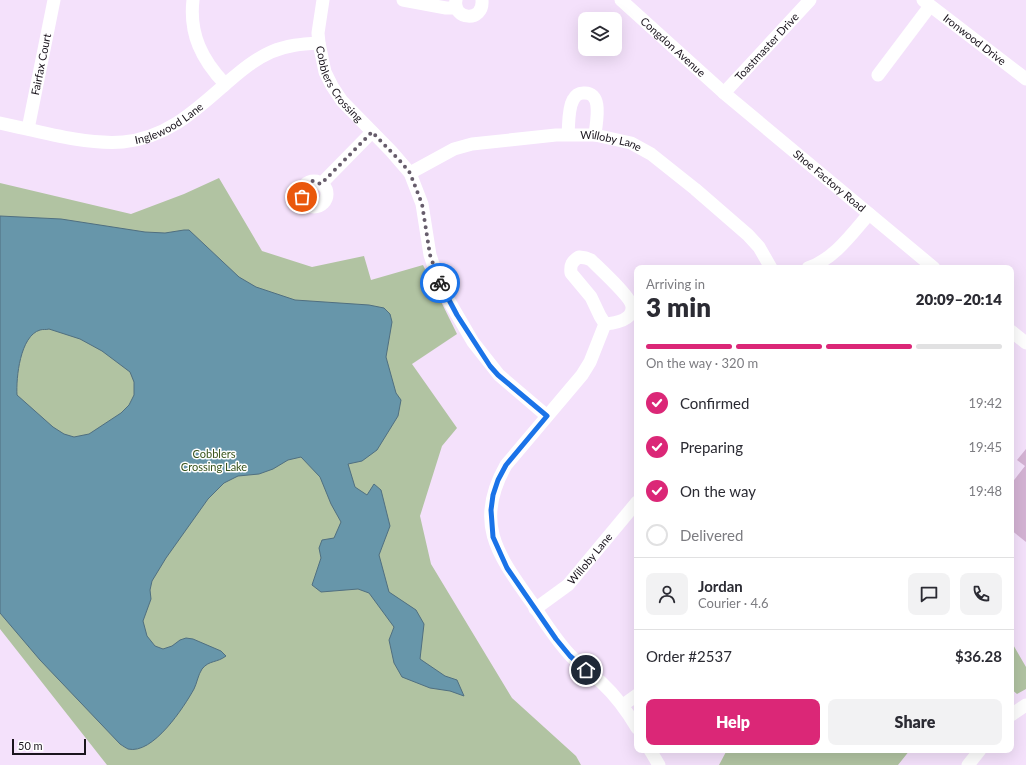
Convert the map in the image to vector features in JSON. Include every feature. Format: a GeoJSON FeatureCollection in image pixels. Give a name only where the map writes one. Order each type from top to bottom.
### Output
{"type":"FeatureCollection","features":[{"type":"Feature","properties":{"kind":"street","name":"Fairfax Court"},"geometry":{"type":"LineString","coordinates":[[28,129],[54,0]]}},
{"type":"Feature","properties":{"kind":"street"},"geometry":{"type":"LineString","coordinates":[[193,0],[192,22],[195,39],[203,56],[213,71],[225,84]]}},
{"type":"Feature","properties":{"kind":"street","name":"Cobblers Crossing"},"geometry":{"type":"LineString","coordinates":[[323,0],[318,33],[319,43],[325,72],[332,86],[342,101],[410,173],[422,204],[430,255],[442,289],[478,348],[498,375],[547,416]]}},
{"type":"Feature","properties":{"kind":"street"},"geometry":{"type":"LineString","coordinates":[[403,0],[446,8],[456,4],[459,12],[467,16],[475,15],[481,10],[482,0]]}},
{"type":"Feature","properties":{"kind":"street","name":"Congdon Avenue"},"geometry":{"type":"LineString","coordinates":[[621,0],[724,93]]}},
{"type":"Feature","properties":{"kind":"street","name":"Toastmaster Drive"},"geometry":{"type":"LineString","coordinates":[[724,93],[810,0]]}},
{"type":"Feature","properties":{"kind":"street"},"geometry":{"type":"LineString","coordinates":[[878,75],[926,3]]}},
{"type":"Feature","properties":{"kind":"street","name":"Ironwood Drive"},"geometry":{"type":"LineString","coordinates":[[926,3],[1026,79]]}},
{"type":"Feature","properties":{"kind":"street","name":"Inglewood Lane"},"geometry":{"type":"LineString","coordinates":[[0,124],[97,142],[124,142],[148,137],[169,128],[185,118],[225,84],[258,59],[270,52],[293,45],[319,43]]}},
{"type":"Feature","properties":{"kind":"street"},"geometry":{"type":"LineString","coordinates":[[568,134],[572,101],[577,94],[584,92],[594,98],[597,103],[595,135]]}},
{"type":"Feature","properties":{"kind":"street","name":"Shoe Factory Road"},"geometry":{"type":"LineString","coordinates":[[724,93],[930,265]]}},
{"type":"Feature","properties":{"kind":"street"},"geometry":{"type":"LineString","coordinates":[[321,184],[372,132]]}},
{"type":"Feature","properties":{"kind":"street","name":"Willoby Lane"},"geometry":{"type":"LineString","coordinates":[[410,173],[454,149],[472,144],[568,134],[595,135],[631,143],[651,154],[695,189],[748,235],[759,247],[768,265]]}},
{"type":"Feature","properties":{"kind":"street"},"geometry":{"type":"LineString","coordinates":[[815,265],[832,255],[869,214]]}},
{"type":"Feature","properties":{"kind":"street"},"geometry":{"type":"LineString","coordinates":[[580,257],[591,260],[622,292],[632,306],[630,314],[627,318],[614,323],[605,324],[591,297],[571,273],[570,268],[572,263],[580,257]]}},
{"type":"Feature","properties":{"kind":"street"},"geometry":{"type":"LineString","coordinates":[[605,324],[590,362],[582,375],[506,465],[498,480],[493,495],[491,510],[493,537],[496,547],[507,568],[556,639],[570,656],[601,682],[623,705],[634,723]]}},
{"type":"Feature","properties":{"kind":"street"},"geometry":{"type":"LineString","coordinates":[[1014,333],[1026,343]]}},
{"type":"Feature","properties":{"kind":"street","name":"Willoby Lane"},"geometry":{"type":"LineString","coordinates":[[535,609],[568,585],[634,506]]}},
{"type":"Feature","properties":{"kind":"street"},"geometry":{"type":"LineString","coordinates":[[623,705],[634,697]]}},
{"type":"Feature","properties":{"kind":"street"},"geometry":{"type":"LineString","coordinates":[[1014,713],[1026,705]]}},
{"type":"Feature","properties":{"kind":"street"},"geometry":{"type":"LineString","coordinates":[[652,753],[659,765]]}},
{"type":"Feature","properties":{"kind":"street"},"geometry":{"type":"LineString","coordinates":[[968,765],[978,753]]}},
{"type":"Feature","properties":{"kind":"green space","name":"Cobblers Crossing Lake"},"geometry":{"type":"Polygon","coordinates":[[[219,178],[262,251],[312,267],[364,256],[371,280],[423,265],[457,334],[412,364],[457,428],[442,446],[420,516],[431,564],[512,698],[576,756],[581,765],[107,765],[0,629],[0,183],[131,214],[184,194],[219,178]]]}},
{"type":"Feature","properties":{"kind":"green space"},"geometry":{"type":"Polygon","coordinates":[[[1014,646],[1026,667],[1026,689],[1017,694],[1014,692],[1014,646]]]}},
{"type":"Feature","properties":{"kind":"green space"},"geometry":{"type":"Polygon","coordinates":[[[725,753],[908,753],[898,765],[719,765],[725,753]]]}},
{"type":"Feature","properties":{"kind":"water","name":"Cobblers Crossing Lake"},"geometry":{"type":"Polygon","coordinates":[[[0,216],[61,219],[145,232],[165,233],[189,230],[239,277],[256,287],[295,300],[369,305],[384,308],[390,314],[392,322],[386,357],[396,393],[401,400],[398,416],[377,450],[362,461],[348,464],[355,487],[367,495],[374,484],[381,490],[390,526],[379,555],[389,592],[416,610],[424,624],[420,659],[445,676],[457,680],[464,696],[450,691],[430,688],[402,677],[394,663],[389,640],[394,627],[369,593],[358,589],[321,592],[312,585],[321,558],[319,548],[322,540],[334,538],[341,522],[331,504],[320,477],[301,457],[288,460],[273,469],[259,474],[238,476],[224,483],[208,499],[166,558],[152,581],[150,590],[151,599],[143,621],[147,636],[155,646],[163,649],[186,638],[193,639],[221,651],[226,656],[207,664],[202,669],[194,689],[183,707],[167,728],[147,745],[138,749],[128,749],[120,744],[40,660],[0,613],[0,216]],[[49,329],[40,330],[33,334],[28,340],[24,349],[17,379],[17,395],[53,427],[64,434],[74,437],[89,434],[121,413],[129,405],[134,395],[134,382],[130,372],[102,351],[80,339],[49,329]]]}},
{"type":"Feature","properties":{"kind":"building"},"geometry":{"type":"Polygon","coordinates":[[[1026,449],[1026,542],[1014,532],[1014,480],[1025,466],[1017,460],[1026,449]]]}},
{"type":"Feature","properties":{"kind":"way so far"},"geometry":{"type":"LineString","coordinates":[[302,197],[301,191],[304,185],[313,181],[317,181],[321,184],[372,132],[410,173],[422,204],[430,255],[440,283]]}},
{"type":"Feature","properties":{"kind":"route"},"geometry":{"type":"LineString","coordinates":[[440,283],[473,342],[490,366],[519,394],[547,416],[506,465],[498,480],[493,495],[491,524],[496,547],[507,568],[556,639],[570,656],[586,670]]}}]}
